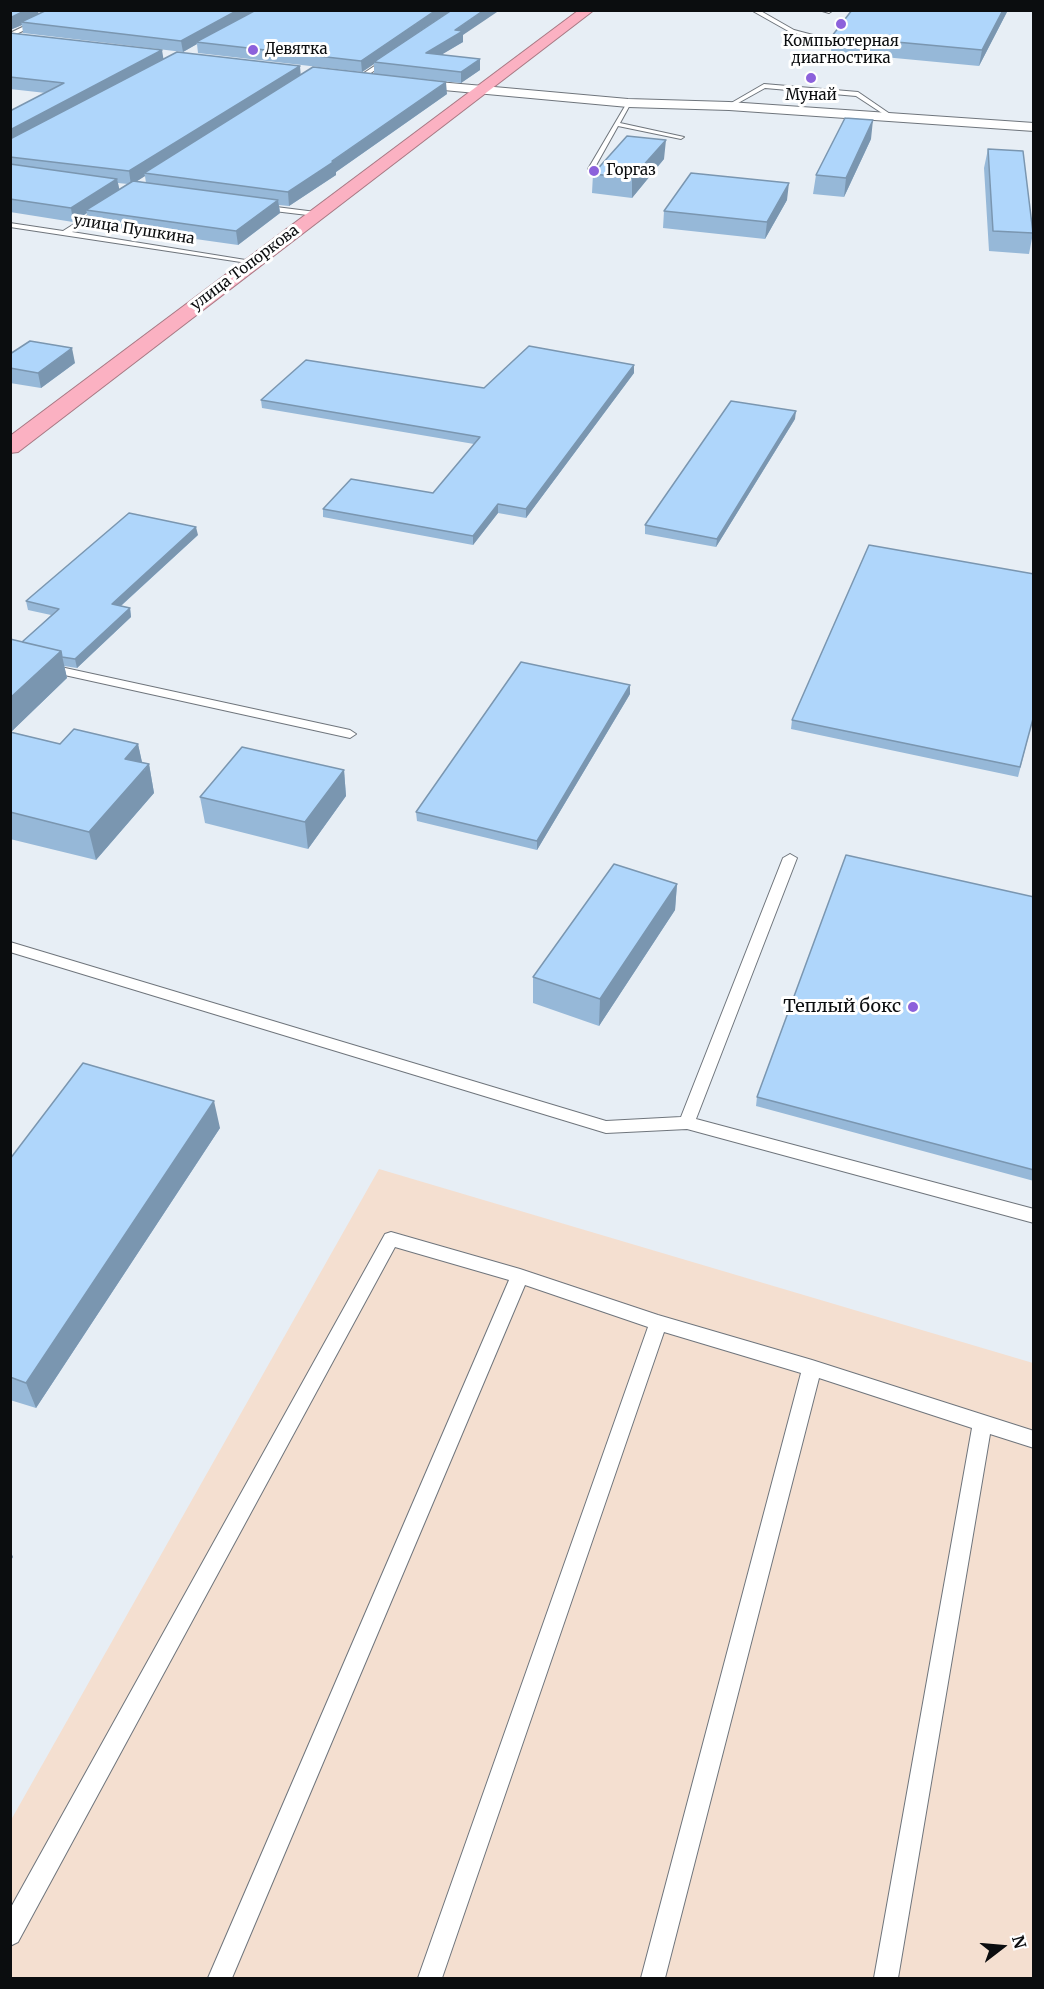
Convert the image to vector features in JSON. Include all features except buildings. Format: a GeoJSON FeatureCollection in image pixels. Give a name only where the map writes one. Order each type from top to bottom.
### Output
{"type":"FeatureCollection","features":[{"type":"Feature","properties":{"kind":"highway","name":"улица Топоркова"},"geometry":{"type":"LineString","coordinates":[[10,447],[588,10]]}},
{"type":"Feature","properties":{"kind":"street"},"geometry":{"type":"LineString","coordinates":[[10,36],[34,40]]}},
{"type":"Feature","properties":{"kind":"street"},"geometry":{"type":"LineString","coordinates":[[354,77],[481,92],[628,103],[729,106],[1034,127]]}},
{"type":"Feature","properties":{"kind":"lane"},"geometry":{"type":"LineString","coordinates":[[10,36],[64,10]]}},
{"type":"Feature","properties":{"kind":"lane"},"geometry":{"type":"LineString","coordinates":[[754,10],[792,32],[829,40]]}},
{"type":"Feature","properties":{"kind":"lane"},"geometry":{"type":"LineString","coordinates":[[354,77],[397,53]]}},
{"type":"Feature","properties":{"kind":"lane"},"geometry":{"type":"LineString","coordinates":[[729,106],[764,86],[858,94],[890,116]]}},
{"type":"Feature","properties":{"kind":"lane"},"geometry":{"type":"LineString","coordinates":[[591,167],[628,103]]}},
{"type":"Feature","properties":{"kind":"lane"},"geometry":{"type":"LineString","coordinates":[[616,124],[681,137]]}},
{"type":"Feature","properties":{"kind":"lane"},"geometry":{"type":"LineString","coordinates":[[65,233],[112,203]]}},
{"type":"Feature","properties":{"kind":"lane"},"geometry":{"type":"LineString","coordinates":[[246,205],[316,214]]}},
{"type":"Feature","properties":{"kind":"lane","name":"улица Пушкина"},"geometry":{"type":"LineString","coordinates":[[10,225],[254,262]]}},
{"type":"Feature","properties":{"kind":"lane"},"geometry":{"type":"LineString","coordinates":[[10,659],[350,734]]}},
{"type":"Feature","properties":{"kind":"lane"},"geometry":{"type":"LineString","coordinates":[[687,1123],[790,858]]}},
{"type":"Feature","properties":{"kind":"lane"},"geometry":{"type":"LineString","coordinates":[[10,947],[606,1126],[687,1123],[1034,1216]]}},
{"type":"Feature","properties":{"kind":"lane"},"geometry":{"type":"LineString","coordinates":[[10,1934],[391,1239],[520,1276],[658,1323],[812,1368],[1034,1440]]}},
{"type":"Feature","properties":{"kind":"lane"},"geometry":{"type":"LineString","coordinates":[[220,1978],[520,1276]]}},
{"type":"Feature","properties":{"kind":"lane"},"geometry":{"type":"LineString","coordinates":[[430,1978],[658,1323]]}},
{"type":"Feature","properties":{"kind":"lane"},"geometry":{"type":"LineString","coordinates":[[653,1978],[812,1368]]}},
{"type":"Feature","properties":{"kind":"lane"},"geometry":{"type":"LineString","coordinates":[[886,1978],[982,1424]]}},
{"type":"Feature","properties":{"kind":"shaded area"},"geometry":{"type":"Polygon","coordinates":[[[379,1169],[1033,1363],[1033,1978],[11,1978],[11,1820],[379,1169]]]}},
{"type":"Feature","properties":{"kind":"place","name":"Компьютерная диагностика"},"geometry":{"type":"Point","coordinates":[841,24]}},
{"type":"Feature","properties":{"kind":"place","name":"Девятка"},"geometry":{"type":"Point","coordinates":[253,50]}},
{"type":"Feature","properties":{"kind":"place","name":"Мунай"},"geometry":{"type":"Point","coordinates":[811,78]}},
{"type":"Feature","properties":{"kind":"place","name":"Горгаз"},"geometry":{"type":"Point","coordinates":[594,171]}},
{"type":"Feature","properties":{"kind":"place","name":"Теплый бокс"},"geometry":{"type":"Point","coordinates":[913,1007]}}]}
